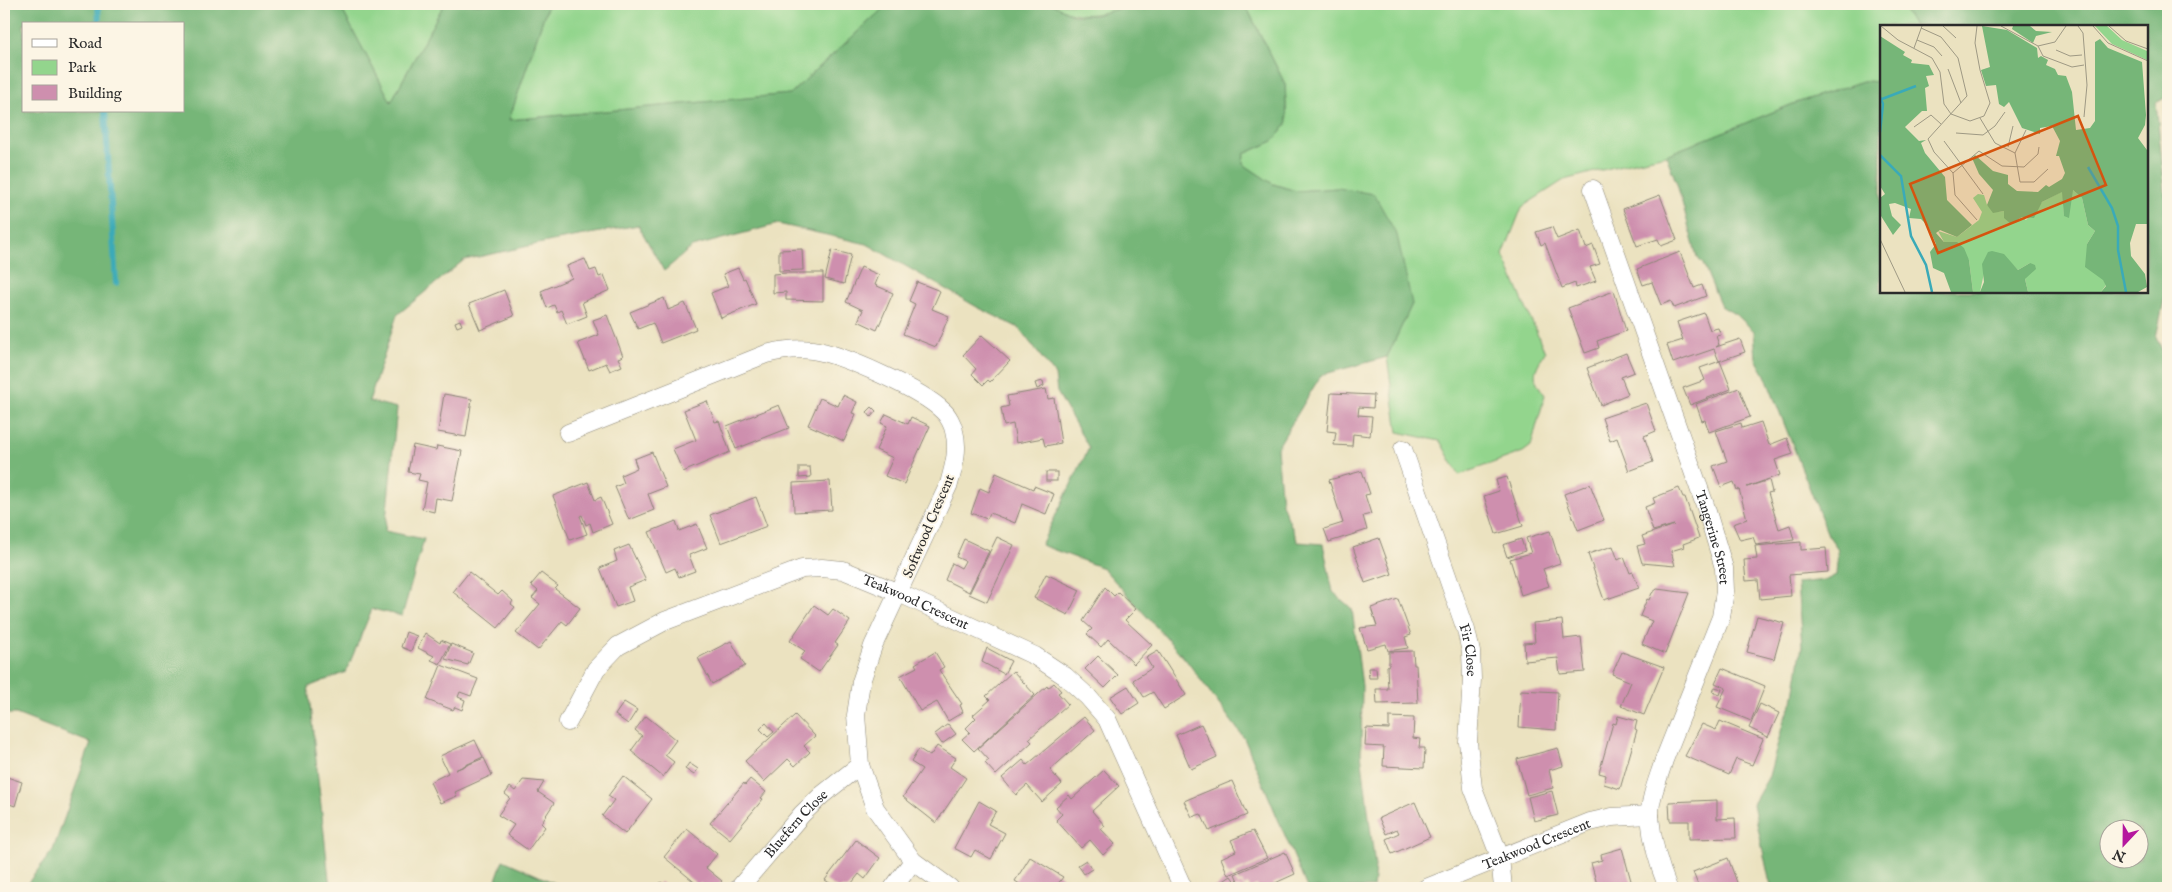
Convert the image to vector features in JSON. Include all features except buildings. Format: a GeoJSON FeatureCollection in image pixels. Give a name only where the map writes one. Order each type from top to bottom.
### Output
{"type":"FeatureCollection","features":[{"type":"Feature","properties":{"kind":"street","name":"Tangerine Street"},"geometry":{"type":"LineString","coordinates":[[1593,189],[1705,504],[1724,568],[1725,591],[1721,617],[1664,760],[1650,815],[1656,851],[1668,888]]}},
{"type":"Feature","properties":{"kind":"street","name":"Softwood Crescent"},"geometry":{"type":"LineString","coordinates":[[568,433],[766,354],[786,349],[812,350],[836,355],[914,390],[945,412],[954,430],[957,445],[949,484],[873,646],[861,682],[856,715],[860,765],[875,808],[912,861],[950,888]]}},
{"type":"Feature","properties":{"kind":"street","name":"Fir Close"},"geometry":{"type":"LineString","coordinates":[[1403,448],[1466,630],[1472,661],[1468,742],[1473,788],[1500,858],[1503,888]]}},
{"type":"Feature","properties":{"kind":"street","name":"Teakwood Crescent"},"geometry":{"type":"LineString","coordinates":[[568,722],[596,669],[618,646],[665,621],[802,569],[843,570],[899,593],[1035,656],[1065,676],[1107,719],[1183,888]]}},
{"type":"Feature","properties":{"kind":"street","name":"Bluefern Close"},"geometry":{"type":"LineString","coordinates":[[739,888],[802,814],[822,795],[860,765]]}},
{"type":"Feature","properties":{"kind":"street","name":"Teakwood Crescent"},"geometry":{"type":"LineString","coordinates":[[1426,888],[1590,822],[1612,817],[1650,815]]}},
{"type":"Feature","properties":{"kind":"street"},"geometry":{"type":"LineString","coordinates":[[893,888],[912,861]]}},
{"type":"Feature","properties":{"kind":"green space"},"geometry":{"type":"Polygon","coordinates":[[[4,4],[339,4],[391,102],[444,4],[548,4],[509,120],[790,94],[888,4],[1052,4],[1074,15],[1094,15],[1137,4],[1241,4],[1248,10],[1285,84],[1287,124],[1273,141],[1244,154],[1243,164],[1273,184],[1296,191],[1338,188],[1374,194],[1397,235],[1412,304],[1387,357],[1321,375],[1277,448],[1282,504],[1298,542],[1323,544],[1333,592],[1352,609],[1362,686],[1361,753],[1375,866],[1373,888],[1307,888],[1244,738],[1186,660],[1103,568],[1041,545],[1089,448],[1057,392],[1055,375],[1019,328],[977,307],[867,244],[778,224],[692,247],[664,271],[638,225],[464,260],[397,315],[369,401],[397,408],[385,531],[424,539],[402,616],[372,609],[346,672],[308,687],[330,888],[24,888],[53,850],[91,743],[16,714],[4,714],[4,4]]]}},
{"type":"Feature","properties":{"kind":"green space"},"geometry":{"type":"Polygon","coordinates":[[[339,4],[444,4],[391,102],[339,4]]]}},
{"type":"Feature","properties":{"kind":"green space"},"geometry":{"type":"Polygon","coordinates":[[[548,4],[888,4],[790,94],[509,120],[548,4]]]}},
{"type":"Feature","properties":{"kind":"green space"},"geometry":{"type":"Polygon","coordinates":[[[1052,4],[1137,4],[1104,13],[1083,14],[1062,10],[1052,4]]]}},
{"type":"Feature","properties":{"kind":"green space"},"geometry":{"type":"Polygon","coordinates":[[[1241,4],[1901,4],[1913,25],[1880,25],[1880,82],[1863,81],[1793,104],[1666,155],[1564,180],[1522,207],[1503,255],[1545,352],[1535,374],[1537,383],[1545,395],[1531,446],[1523,452],[1459,475],[1440,441],[1398,432],[1387,357],[1412,304],[1338,188],[1296,191],[1273,184],[1243,164],[1244,154],[1273,141],[1287,124],[1285,84],[1248,10],[1241,4]]]}},
{"type":"Feature","properties":{"kind":"green space"},"geometry":{"type":"Polygon","coordinates":[[[1901,4],[2168,4],[2168,96],[2156,103],[2168,221],[2168,282],[2156,337],[2168,362],[2168,888],[1772,888],[1753,804],[1769,776],[1784,720],[1793,702],[1802,645],[1797,583],[1826,580],[1836,575],[1838,549],[1828,535],[1765,375],[1756,359],[1754,331],[1738,316],[1721,306],[1703,264],[1697,257],[1677,184],[1666,155],[1793,104],[1863,81],[1880,82],[1880,292],[2147,292],[2147,25],[1913,25],[1901,4]]]}},
{"type":"Feature","properties":{"kind":"green space"},"geometry":{"type":"Polygon","coordinates":[[[503,860],[566,888],[493,888],[503,860]]]}},
{"type":"Feature","properties":{"kind":"waterway"},"geometry":{"type":"LineString","coordinates":[[98,4],[99,22]]}},
{"type":"Feature","properties":{"kind":"waterway"},"geometry":{"type":"LineString","coordinates":[[105,112],[116,283]]}}]}
